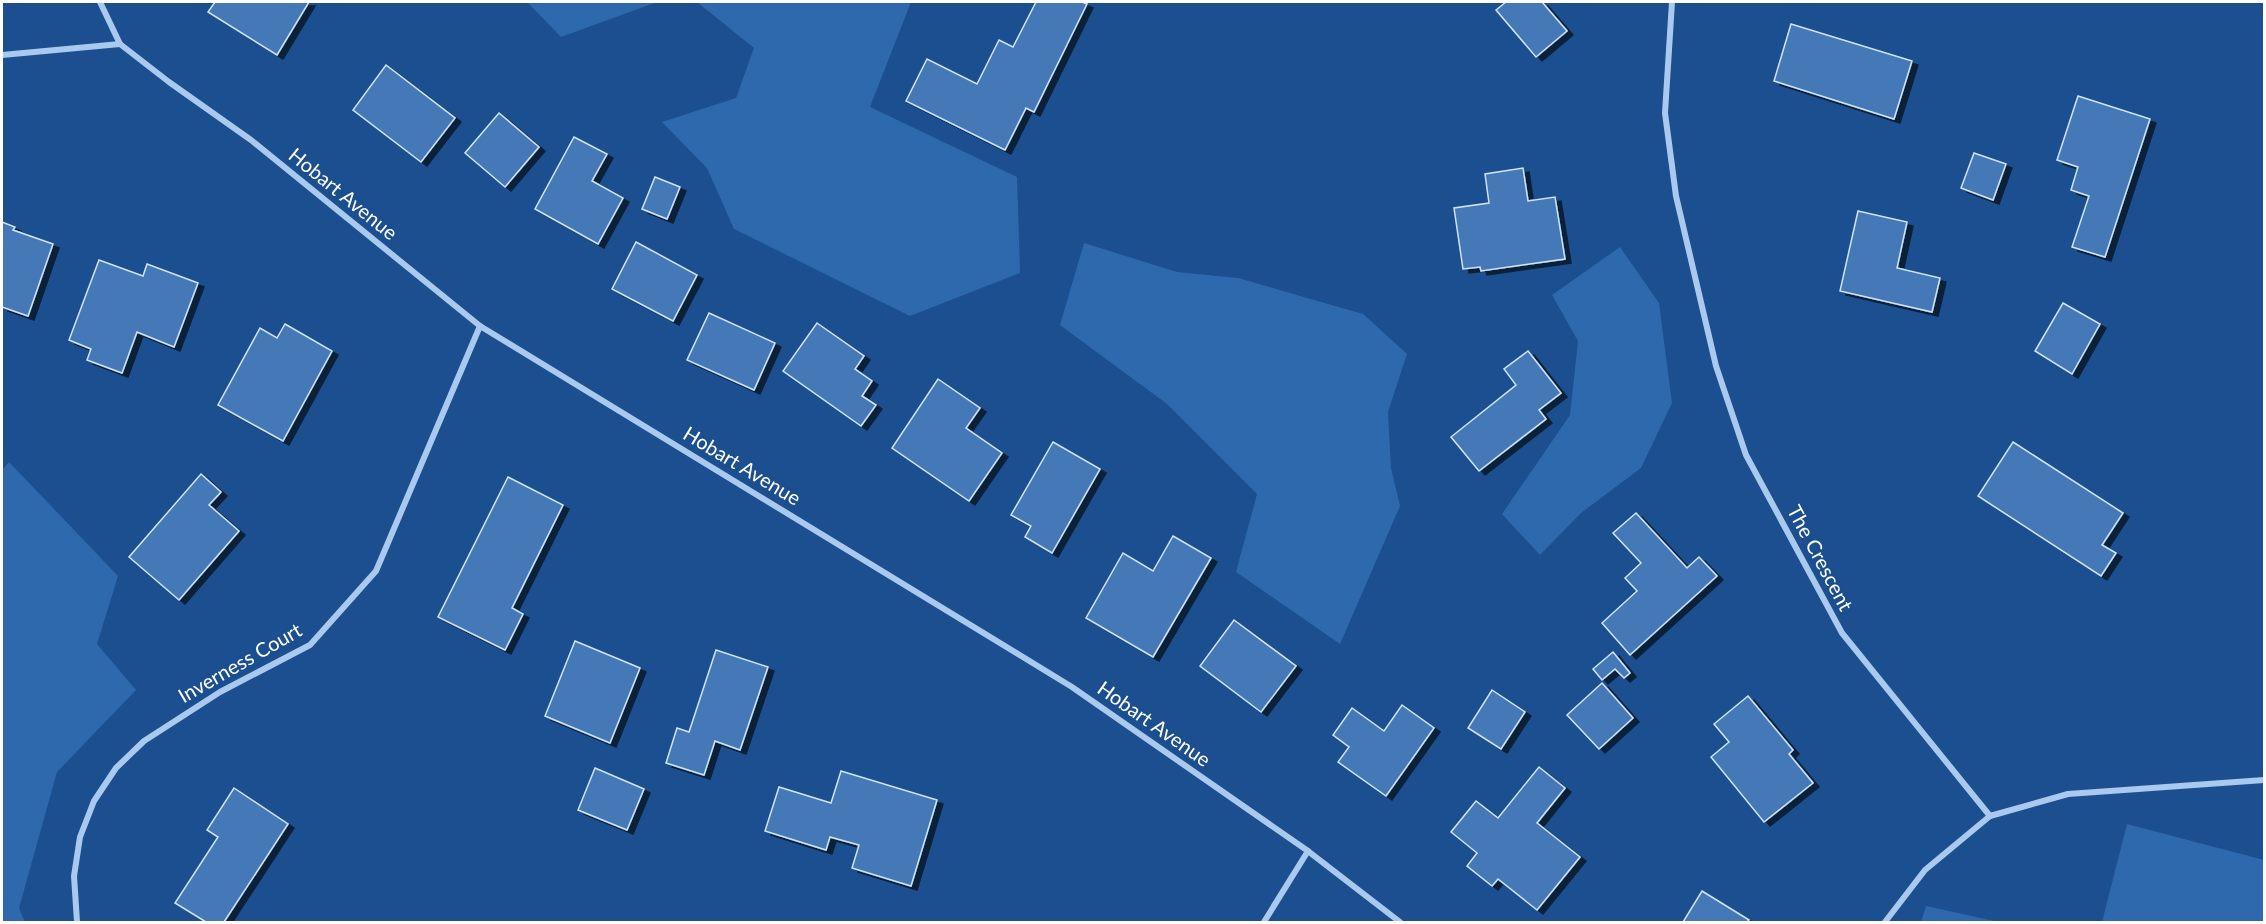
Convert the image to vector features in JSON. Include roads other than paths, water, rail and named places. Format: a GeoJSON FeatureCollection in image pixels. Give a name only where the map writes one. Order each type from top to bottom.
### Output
{"type":"FeatureCollection","features":[{"type":"Feature","properties":{"kind":"street","name":"Hobart Avenue"},"geometry":{"type":"LineString","coordinates":[[100,2],[120,44],[251,140],[480,326],[1071,687],[1308,851],[1400,922]]}},
{"type":"Feature","properties":{"kind":"street","name":"The Crescent"},"geometry":{"type":"LineString","coordinates":[[1672,2],[1665,113],[1676,196],[1716,366],[1746,455],[1842,633],[1990,816]]}},
{"type":"Feature","properties":{"kind":"street"},"geometry":{"type":"LineString","coordinates":[[2,55],[120,44]]}},
{"type":"Feature","properties":{"kind":"street","name":"Inverness Court"},"geometry":{"type":"LineString","coordinates":[[77,922],[74,876],[80,837],[94,801],[116,768],[144,741],[220,692],[310,645],[376,571],[480,326]]}},
{"type":"Feature","properties":{"kind":"street"},"geometry":{"type":"LineString","coordinates":[[1885,922],[1925,870],[1990,816],[2068,794],[2265,780]]}},
{"type":"Feature","properties":{"kind":"street"},"geometry":{"type":"LineString","coordinates":[[1264,922],[1308,851]]}}]}
